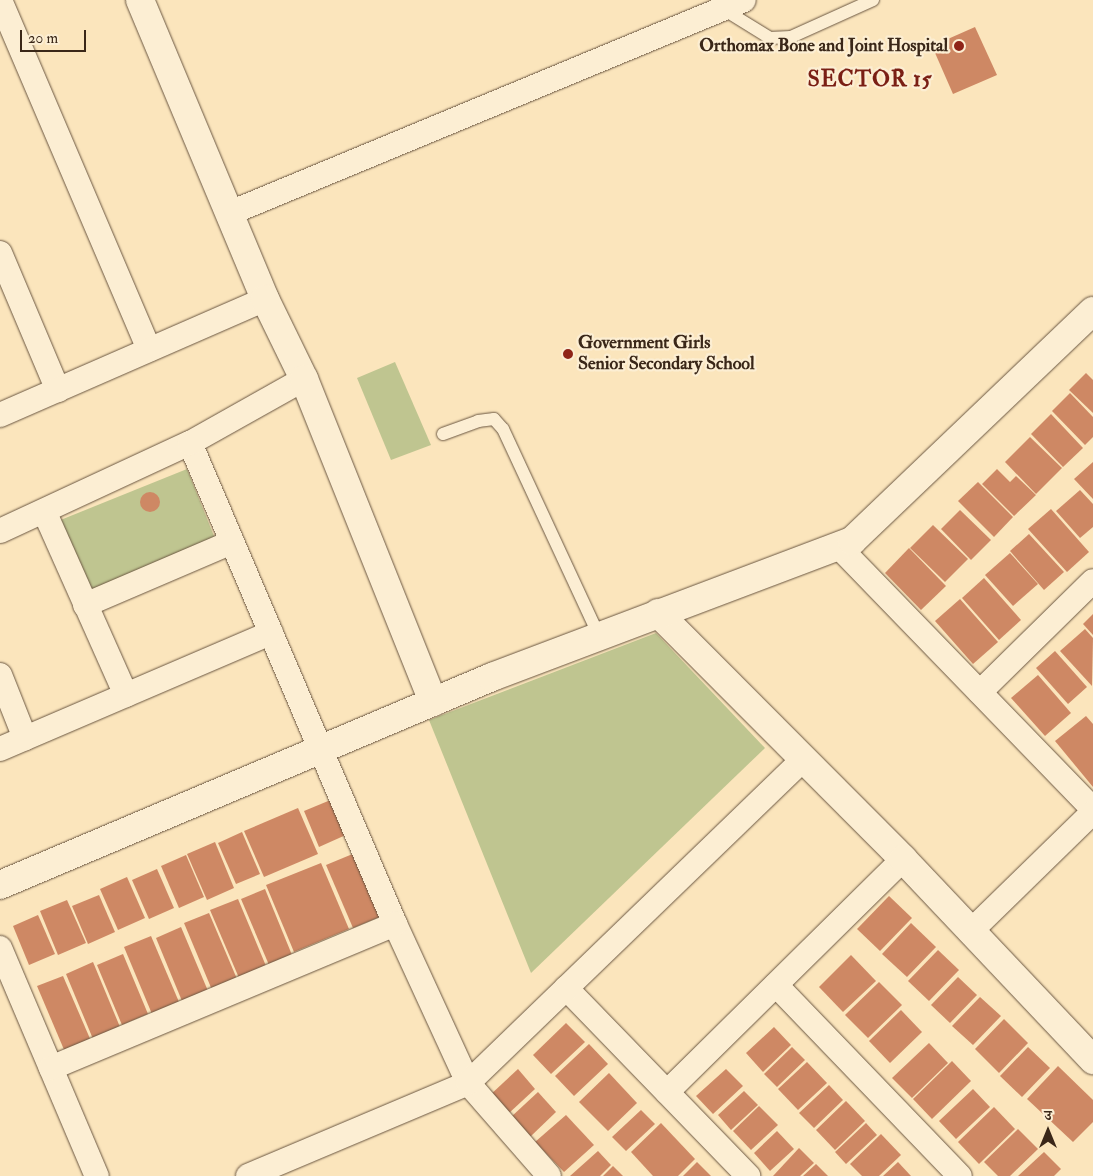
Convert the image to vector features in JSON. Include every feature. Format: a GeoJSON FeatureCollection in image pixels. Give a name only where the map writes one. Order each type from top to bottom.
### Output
{"type":"FeatureCollection","features":[{"type":"Feature","properties":{"kind":"street"},"geometry":{"type":"LineString","coordinates":[[0,0],[9,44],[149,350]]}},
{"type":"Feature","properties":{"kind":"street"},"geometry":{"type":"LineString","coordinates":[[140,0],[265,299],[304,378],[433,702]]}},
{"type":"Feature","properties":{"kind":"street"},"geometry":{"type":"LineString","coordinates":[[230,213],[733,4]]}},
{"type":"Feature","properties":{"kind":"street"},"geometry":{"type":"LineString","coordinates":[[0,253],[58,390]]}},
{"type":"Feature","properties":{"kind":"street"},"geometry":{"type":"LineString","coordinates":[[0,415],[265,299]]}},
{"type":"Feature","properties":{"kind":"street"},"geometry":{"type":"LineString","coordinates":[[0,885],[433,702],[658,613],[852,541],[1093,311]]}},
{"type":"Feature","properties":{"kind":"street"},"geometry":{"type":"LineString","coordinates":[[0,531],[45,512],[190,443],[304,378]]}},
{"type":"Feature","properties":{"kind":"street"},"geometry":{"type":"LineString","coordinates":[[190,443],[395,924],[468,1083],[549,1176]]}},
{"type":"Feature","properties":{"kind":"street"},"geometry":{"type":"LineString","coordinates":[[45,512],[126,695]]}},
{"type":"Feature","properties":{"kind":"street"},"geometry":{"type":"LineString","coordinates":[[85,605],[232,542]]}},
{"type":"Feature","properties":{"kind":"street"},"geometry":{"type":"LineString","coordinates":[[838,546],[1093,810],[970,932]]}},
{"type":"Feature","properties":{"kind":"street"},"geometry":{"type":"LineString","coordinates":[[980,692],[1093,581]]}},
{"type":"Feature","properties":{"kind":"street"},"geometry":{"type":"LineString","coordinates":[[658,613],[904,860],[1093,1060]]}},
{"type":"Feature","properties":{"kind":"street"},"geometry":{"type":"LineString","coordinates":[[0,749],[271,633]]}},
{"type":"Feature","properties":{"kind":"street"},"geometry":{"type":"LineString","coordinates":[[0,675],[25,738]]}},
{"type":"Feature","properties":{"kind":"street"},"geometry":{"type":"LineString","coordinates":[[248,1176],[468,1083],[803,760]]}},
{"type":"Feature","properties":{"kind":"street"},"geometry":{"type":"LineString","coordinates":[[667,1092],[904,860]]}},
{"type":"Feature","properties":{"kind":"street"},"geometry":{"type":"LineString","coordinates":[[51,1068],[395,924]]}},
{"type":"Feature","properties":{"kind":"street"},"geometry":{"type":"LineString","coordinates":[[0,948],[97,1176]]}},
{"type":"Feature","properties":{"kind":"street"},"geometry":{"type":"LineString","coordinates":[[776,985],[960,1176]]}},
{"type":"Feature","properties":{"kind":"street"},"geometry":{"type":"LineString","coordinates":[[566,988],[748,1176]]}},
{"type":"Feature","properties":{"kind":"lane"},"geometry":{"type":"LineString","coordinates":[[733,4],[770,38],[791,37],[873,0]]}},
{"type":"Feature","properties":{"kind":"lane"},"geometry":{"type":"LineString","coordinates":[[443,434],[478,421],[494,419],[503,429],[599,636]]}},
{"type":"Feature","properties":{"kind":"green space"},"geometry":{"type":"Polygon","coordinates":[[[395,362],[431,445],[391,460],[357,378],[395,362]]]}},
{"type":"Feature","properties":{"kind":"green space"},"geometry":{"type":"Polygon","coordinates":[[[187,469],[216,541],[87,593],[58,521],[187,469]]]}},
{"type":"Feature","properties":{"kind":"green space"},"geometry":{"type":"Polygon","coordinates":[[[656,633],[765,748],[531,973],[429,720],[656,633]]]}},
{"type":"Feature","properties":{"kind":"building"},"geometry":{"type":"Polygon","coordinates":[[[975,27],[997,75],[953,94],[932,46],[975,27]]]}},
{"type":"Feature","properties":{"kind":"building"},"geometry":{"type":"Polygon","coordinates":[[[1086,373],[1093,380],[1093,413],[1069,390],[1086,373]]]}},
{"type":"Feature","properties":{"kind":"building"},"geometry":{"type":"Polygon","coordinates":[[[1070,393],[1093,417],[1093,437],[1085,445],[1052,411],[1070,393]]]}},
{"type":"Feature","properties":{"kind":"building"},"geometry":{"type":"Polygon","coordinates":[[[1051,414],[1083,448],[1063,467],[1031,434],[1051,414]]]}},
{"type":"Feature","properties":{"kind":"building"},"geometry":{"type":"Polygon","coordinates":[[[1030,437],[1062,468],[1036,494],[1005,462],[1030,437]]]}},
{"type":"Feature","properties":{"kind":"building"},"geometry":{"type":"Polygon","coordinates":[[[1093,462],[1093,499],[1074,479],[1093,462]]]}},
{"type":"Feature","properties":{"kind":"building"},"geometry":{"type":"Polygon","coordinates":[[[997,469],[1010,482],[1016,476],[1036,495],[1014,516],[982,484],[997,469]]]}},
{"type":"Feature","properties":{"kind":"building"},"geometry":{"type":"Polygon","coordinates":[[[978,482],[1013,517],[994,537],[958,501],[978,482]]]}},
{"type":"Feature","properties":{"kind":"building"},"geometry":{"type":"Polygon","coordinates":[[[1080,490],[1093,504],[1093,527],[1080,538],[1056,511],[1080,490]]]}},
{"type":"Feature","properties":{"kind":"building"},"geometry":{"type":"Polygon","coordinates":[[[150,492],[157,495],[160,502],[157,509],[150,512],[143,509],[140,502],[143,495],[150,492]]]}},
{"type":"Feature","properties":{"kind":"building"},"geometry":{"type":"Polygon","coordinates":[[[1051,509],[1089,552],[1067,572],[1028,529],[1051,509]]]}},
{"type":"Feature","properties":{"kind":"building"},"geometry":{"type":"Polygon","coordinates":[[[960,510],[991,540],[971,560],[941,529],[960,510]]]}},
{"type":"Feature","properties":{"kind":"building"},"geometry":{"type":"Polygon","coordinates":[[[933,525],[968,559],[945,582],[910,548],[933,525]]]}},
{"type":"Feature","properties":{"kind":"building"},"geometry":{"type":"Polygon","coordinates":[[[1029,534],[1064,572],[1044,590],[1010,551],[1029,534]]]}},
{"type":"Feature","properties":{"kind":"building"},"geometry":{"type":"Polygon","coordinates":[[[909,548],[946,586],[921,610],[885,573],[909,548]]]}},
{"type":"Feature","properties":{"kind":"building"},"geometry":{"type":"Polygon","coordinates":[[[1010,553],[1038,584],[1013,606],[985,575],[1010,553]]]}},
{"type":"Feature","properties":{"kind":"building"},"geometry":{"type":"Polygon","coordinates":[[[984,578],[1021,620],[999,640],[962,598],[984,578]]]}},
{"type":"Feature","properties":{"kind":"building"},"geometry":{"type":"Polygon","coordinates":[[[960,599],[998,642],[973,664],[935,621],[960,599]]]}},
{"type":"Feature","properties":{"kind":"building"},"geometry":{"type":"Polygon","coordinates":[[[1093,614],[1093,635],[1083,624],[1093,614]]]}},
{"type":"Feature","properties":{"kind":"building"},"geometry":{"type":"Polygon","coordinates":[[[1085,629],[1093,638],[1092,686],[1060,651],[1085,629]]]}},
{"type":"Feature","properties":{"kind":"building"},"geometry":{"type":"Polygon","coordinates":[[[1055,651],[1087,687],[1068,704],[1036,668],[1055,651]]]}},
{"type":"Feature","properties":{"kind":"building"},"geometry":{"type":"Polygon","coordinates":[[[1038,675],[1071,713],[1045,736],[1011,698],[1038,675]]]}},
{"type":"Feature","properties":{"kind":"building"},"geometry":{"type":"Polygon","coordinates":[[[1086,716],[1093,724],[1093,787],[1055,741],[1086,716]]]}},
{"type":"Feature","properties":{"kind":"building"},"geometry":{"type":"Polygon","coordinates":[[[333,799],[348,834],[319,847],[304,811],[333,799]]]}},
{"type":"Feature","properties":{"kind":"building"},"geometry":{"type":"Polygon","coordinates":[[[298,808],[318,854],[264,877],[244,831],[298,808]]]}},
{"type":"Feature","properties":{"kind":"building"},"geometry":{"type":"Polygon","coordinates":[[[242,832],[260,874],[236,884],[218,843],[242,832]]]}},
{"type":"Feature","properties":{"kind":"building"},"geometry":{"type":"Polygon","coordinates":[[[215,842],[234,888],[207,900],[187,854],[215,842]]]}},
{"type":"Feature","properties":{"kind":"building"},"geometry":{"type":"Polygon","coordinates":[[[355,853],[382,916],[353,928],[326,865],[355,853]]]}},
{"type":"Feature","properties":{"kind":"building"},"geometry":{"type":"Polygon","coordinates":[[[186,855],[204,897],[179,908],[161,866],[186,855]]]}},
{"type":"Feature","properties":{"kind":"building"},"geometry":{"type":"Polygon","coordinates":[[[321,863],[349,929],[294,952],[266,885],[321,863]]]}},
{"type":"Feature","properties":{"kind":"building"},"geometry":{"type":"Polygon","coordinates":[[[157,869],[174,908],[149,919],[132,880],[157,869]]]}},
{"type":"Feature","properties":{"kind":"building"},"geometry":{"type":"Polygon","coordinates":[[[127,877],[145,918],[118,930],[100,889],[127,877]]]}},
{"type":"Feature","properties":{"kind":"building"},"geometry":{"type":"Polygon","coordinates":[[[265,889],[292,955],[269,965],[241,899],[265,889]]]}},
{"type":"Feature","properties":{"kind":"building"},"geometry":{"type":"Polygon","coordinates":[[[99,895],[115,932],[88,944],[72,906],[99,895]]]}},
{"type":"Feature","properties":{"kind":"building"},"geometry":{"type":"Polygon","coordinates":[[[889,896],[912,918],[880,951],[857,929],[889,896]]]}},
{"type":"Feature","properties":{"kind":"building"},"geometry":{"type":"Polygon","coordinates":[[[238,899],[266,966],[239,978],[210,910],[238,899]]]}},
{"type":"Feature","properties":{"kind":"building"},"geometry":{"type":"Polygon","coordinates":[[[67,900],[86,943],[58,955],[40,911],[67,900]]]}},
{"type":"Feature","properties":{"kind":"building"},"geometry":{"type":"Polygon","coordinates":[[[209,913],[237,979],[212,990],[184,923],[209,913]]]}},
{"type":"Feature","properties":{"kind":"building"},"geometry":{"type":"Polygon","coordinates":[[[38,915],[55,954],[29,965],[13,926],[38,915]]]}},
{"type":"Feature","properties":{"kind":"building"},"geometry":{"type":"Polygon","coordinates":[[[911,923],[936,947],[907,977],[882,954],[911,923]]]}},
{"type":"Feature","properties":{"kind":"building"},"geometry":{"type":"Polygon","coordinates":[[[181,927],[208,991],[182,1001],[156,938],[181,927]]]}},
{"type":"Feature","properties":{"kind":"building"},"geometry":{"type":"Polygon","coordinates":[[[151,936],[179,1002],[152,1014],[124,947],[151,936]]]}},
{"type":"Feature","properties":{"kind":"building"},"geometry":{"type":"Polygon","coordinates":[[[938,950],[959,970],[929,1001],[908,981],[938,950]]]}},
{"type":"Feature","properties":{"kind":"building"},"geometry":{"type":"Polygon","coordinates":[[[123,954],[148,1014],[122,1025],[97,965],[123,954]]]}},
{"type":"Feature","properties":{"kind":"building"},"geometry":{"type":"Polygon","coordinates":[[[851,955],[876,981],[843,1012],[819,987],[851,955]]]}},
{"type":"Feature","properties":{"kind":"building"},"geometry":{"type":"Polygon","coordinates":[[[93,962],[120,1027],[93,1039],[66,974],[93,962]]]}},
{"type":"Feature","properties":{"kind":"building"},"geometry":{"type":"Polygon","coordinates":[[[63,976],[91,1041],[65,1052],[37,986],[63,976]]]}},
{"type":"Feature","properties":{"kind":"building"},"geometry":{"type":"Polygon","coordinates":[[[958,977],[977,995],[950,1023],[931,1005],[958,977]]]}},
{"type":"Feature","properties":{"kind":"building"},"geometry":{"type":"Polygon","coordinates":[[[879,982],[902,1005],[868,1038],[845,1015],[879,982]]]}},
{"type":"Feature","properties":{"kind":"building"},"geometry":{"type":"Polygon","coordinates":[[[980,997],[1001,1016],[973,1045],[952,1026],[980,997]]]}},
{"type":"Feature","properties":{"kind":"building"},"geometry":{"type":"Polygon","coordinates":[[[901,1010],[922,1032],[890,1063],[869,1041],[901,1010]]]}},
{"type":"Feature","properties":{"kind":"building"},"geometry":{"type":"Polygon","coordinates":[[[1004,1019],[1028,1043],[999,1073],[975,1049],[1004,1019]]]}},
{"type":"Feature","properties":{"kind":"building"},"geometry":{"type":"Polygon","coordinates":[[[566,1023],[585,1042],[551,1074],[533,1055],[566,1023]]]}},
{"type":"Feature","properties":{"kind":"building"},"geometry":{"type":"Polygon","coordinates":[[[774,1027],[791,1045],[763,1072],[746,1053],[774,1027]]]}},
{"type":"Feature","properties":{"kind":"building"},"geometry":{"type":"Polygon","coordinates":[[[929,1043],[948,1063],[912,1098],[892,1078],[929,1043]]]}},
{"type":"Feature","properties":{"kind":"building"},"geometry":{"type":"Polygon","coordinates":[[[589,1044],[608,1064],[574,1096],[555,1076],[589,1044]]]}},
{"type":"Feature","properties":{"kind":"building"},"geometry":{"type":"Polygon","coordinates":[[[792,1047],[805,1060],[777,1087],[764,1074],[792,1047]]]}},
{"type":"Feature","properties":{"kind":"building"},"geometry":{"type":"Polygon","coordinates":[[[1028,1047],[1050,1068],[1022,1097],[1000,1076],[1028,1047]]]}},
{"type":"Feature","properties":{"kind":"building"},"geometry":{"type":"Polygon","coordinates":[[[952,1061],[971,1081],[932,1119],[913,1099],[952,1061]]]}},
{"type":"Feature","properties":{"kind":"building"},"geometry":{"type":"Polygon","coordinates":[[[807,1062],[827,1083],[798,1110],[778,1089],[807,1062]]]}},
{"type":"Feature","properties":{"kind":"building"},"geometry":{"type":"Polygon","coordinates":[[[1058,1066],[1093,1100],[1093,1122],[1073,1142],[1027,1099],[1058,1066]]]}},
{"type":"Feature","properties":{"kind":"building"},"geometry":{"type":"Polygon","coordinates":[[[518,1069],[535,1089],[507,1115],[489,1096],[518,1069]]]}},
{"type":"Feature","properties":{"kind":"building"},"geometry":{"type":"Polygon","coordinates":[[[726,1069],[743,1086],[713,1114],[696,1096],[726,1069]]]}},
{"type":"Feature","properties":{"kind":"building"},"geometry":{"type":"Polygon","coordinates":[[[609,1073],[637,1103],[608,1131],[579,1102],[609,1073]]]}},
{"type":"Feature","properties":{"kind":"building"},"geometry":{"type":"Polygon","coordinates":[[[829,1085],[843,1100],[814,1128],[799,1113],[829,1085]]]}},
{"type":"Feature","properties":{"kind":"building"},"geometry":{"type":"Polygon","coordinates":[[[973,1089],[990,1107],[956,1139],[939,1121],[973,1089]]]}},
{"type":"Feature","properties":{"kind":"building"},"geometry":{"type":"Polygon","coordinates":[[[744,1091],[758,1105],[731,1130],[718,1115],[744,1091]]]}},
{"type":"Feature","properties":{"kind":"building"},"geometry":{"type":"Polygon","coordinates":[[[538,1092],[556,1112],[530,1137],[511,1117],[538,1092]]]}},
{"type":"Feature","properties":{"kind":"building"},"geometry":{"type":"Polygon","coordinates":[[[846,1101],[865,1121],[835,1150],[816,1130],[846,1101]]]}},
{"type":"Feature","properties":{"kind":"building"},"geometry":{"type":"Polygon","coordinates":[[[759,1106],[778,1125],[751,1150],[733,1131],[759,1106]]]}},
{"type":"Feature","properties":{"kind":"building"},"geometry":{"type":"Polygon","coordinates":[[[994,1107],[1015,1129],[979,1164],[958,1142],[994,1107]]]}},
{"type":"Feature","properties":{"kind":"building"},"geometry":{"type":"Polygon","coordinates":[[[641,1110],[655,1124],[626,1151],[612,1137],[641,1110]]]}},
{"type":"Feature","properties":{"kind":"building"},"geometry":{"type":"Polygon","coordinates":[[[566,1115],[594,1145],[564,1172],[535,1142],[566,1115]]]}},
{"type":"Feature","properties":{"kind":"building"},"geometry":{"type":"Polygon","coordinates":[[[661,1123],[695,1159],[678,1176],[653,1176],[631,1152],[661,1123]]]}},
{"type":"Feature","properties":{"kind":"building"},"geometry":{"type":"Polygon","coordinates":[[[866,1123],[877,1135],[846,1164],[835,1152],[866,1123]]]}},
{"type":"Feature","properties":{"kind":"building"},"geometry":{"type":"Polygon","coordinates":[[[1018,1129],[1038,1149],[1010,1176],[998,1176],[984,1162],[1018,1129]]]}},
{"type":"Feature","properties":{"kind":"building"},"geometry":{"type":"Polygon","coordinates":[[[777,1131],[794,1149],[770,1171],[754,1153],[777,1131]]]}},
{"type":"Feature","properties":{"kind":"building"},"geometry":{"type":"Polygon","coordinates":[[[881,1134],[901,1155],[879,1176],[862,1176],[850,1164],[881,1134]]]}},
{"type":"Feature","properties":{"kind":"building"},"geometry":{"type":"Polygon","coordinates":[[[799,1148],[814,1163],[800,1176],[773,1176],[799,1148]]]}},
{"type":"Feature","properties":{"kind":"building"},"geometry":{"type":"Polygon","coordinates":[[[598,1151],[611,1165],[600,1176],[570,1176],[598,1151]]]}},
{"type":"Feature","properties":{"kind":"building"},"geometry":{"type":"Polygon","coordinates":[[[1044,1152],[1061,1169],[1054,1176],[1018,1176],[1044,1152]]]}},
{"type":"Feature","properties":{"kind":"building"},"geometry":{"type":"Polygon","coordinates":[[[697,1162],[711,1176],[683,1176],[697,1162]]]}},
{"type":"Feature","properties":{"kind":"building"},"geometry":{"type":"Polygon","coordinates":[[[898,1162],[911,1176],[883,1176],[898,1162]]]}},
{"type":"Feature","properties":{"kind":"building"},"geometry":{"type":"Polygon","coordinates":[[[816,1164],[828,1176],[803,1176],[816,1164]]]}},
{"type":"Feature","properties":{"kind":"building"},"geometry":{"type":"Polygon","coordinates":[[[613,1166],[623,1176],[603,1176],[613,1166]]]}},
{"type":"Feature","properties":{"kind":"place","name":"Orthomax Bone and Joint Hospital"},"geometry":{"type":"Point","coordinates":[959,46]}},
{"type":"Feature","properties":{"kind":"place","name":"Government Girls Senior Secondary School"},"geometry":{"type":"Point","coordinates":[568,354]}},
{"type":"Feature","properties":{"kind":"district","name":"SECTOR 15"},"geometry":{"type":"Point","coordinates":[870,80]}}]}
